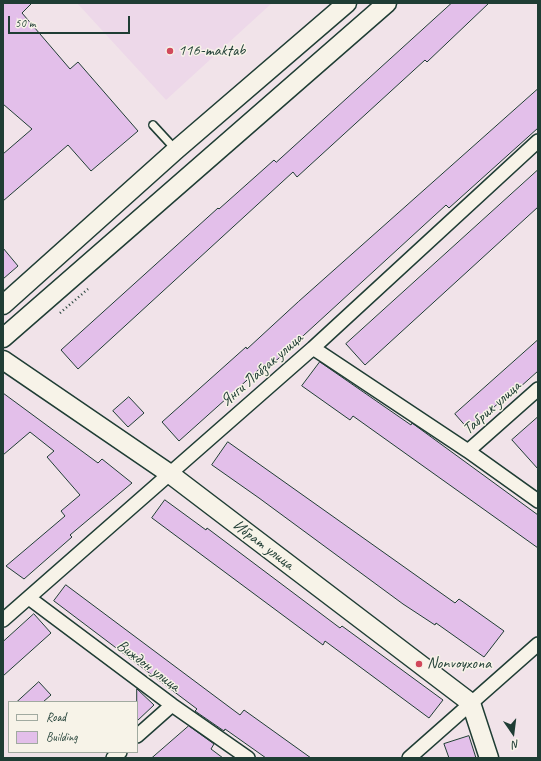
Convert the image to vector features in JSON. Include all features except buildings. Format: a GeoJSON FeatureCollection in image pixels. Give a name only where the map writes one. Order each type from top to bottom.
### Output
{"type":"FeatureCollection","features":[{"type":"Feature","properties":{"kind":"main road"},"geometry":{"type":"LineString","coordinates":[[3,305],[176,150],[347,3]]}},
{"type":"Feature","properties":{"kind":"main road"},"geometry":{"type":"LineString","coordinates":[[3,338],[387,3]]}},
{"type":"Feature","properties":{"kind":"main road","name":"Ибрат улица"},"geometry":{"type":"LineString","coordinates":[[3,360],[170,474],[471,703]]}},
{"type":"Feature","properties":{"kind":"main road"},"geometry":{"type":"LineString","coordinates":[[471,703],[489,758]]}},
{"type":"Feature","properties":{"kind":"street","name":"Янги Лабзак улица"},"geometry":{"type":"LineString","coordinates":[[3,620],[314,348],[538,141]]}},
{"type":"Feature","properties":{"kind":"street"},"geometry":{"type":"LineString","coordinates":[[314,348],[468,451],[538,501]]}},
{"type":"Feature","properties":{"kind":"street","name":"Табрик улица"},"geometry":{"type":"LineString","coordinates":[[468,451],[538,389]]}},
{"type":"Feature","properties":{"kind":"street","name":"Виждон улица"},"geometry":{"type":"LineString","coordinates":[[29,598],[172,705],[248,758]]}},
{"type":"Feature","properties":{"kind":"street"},"geometry":{"type":"LineString","coordinates":[[409,758],[538,644]]}},
{"type":"Feature","properties":{"kind":"street"},"geometry":{"type":"LineString","coordinates":[[138,735],[172,705]]}},
{"type":"Feature","properties":{"kind":"lane"},"geometry":{"type":"LineString","coordinates":[[153,125],[176,150]]}},
{"type":"Feature","properties":{"kind":"shaded area","name":"116-maktab"},"geometry":{"type":"Polygon","coordinates":[[[77,3],[272,3],[166,100],[77,3]]]}},
{"type":"Feature","properties":{"kind":"place","name":"116-maktab"},"geometry":{"type":"Point","coordinates":[170,51]}},
{"type":"Feature","properties":{"kind":"place","name":"Nonvoyxona"},"geometry":{"type":"Point","coordinates":[419,664]}}]}
